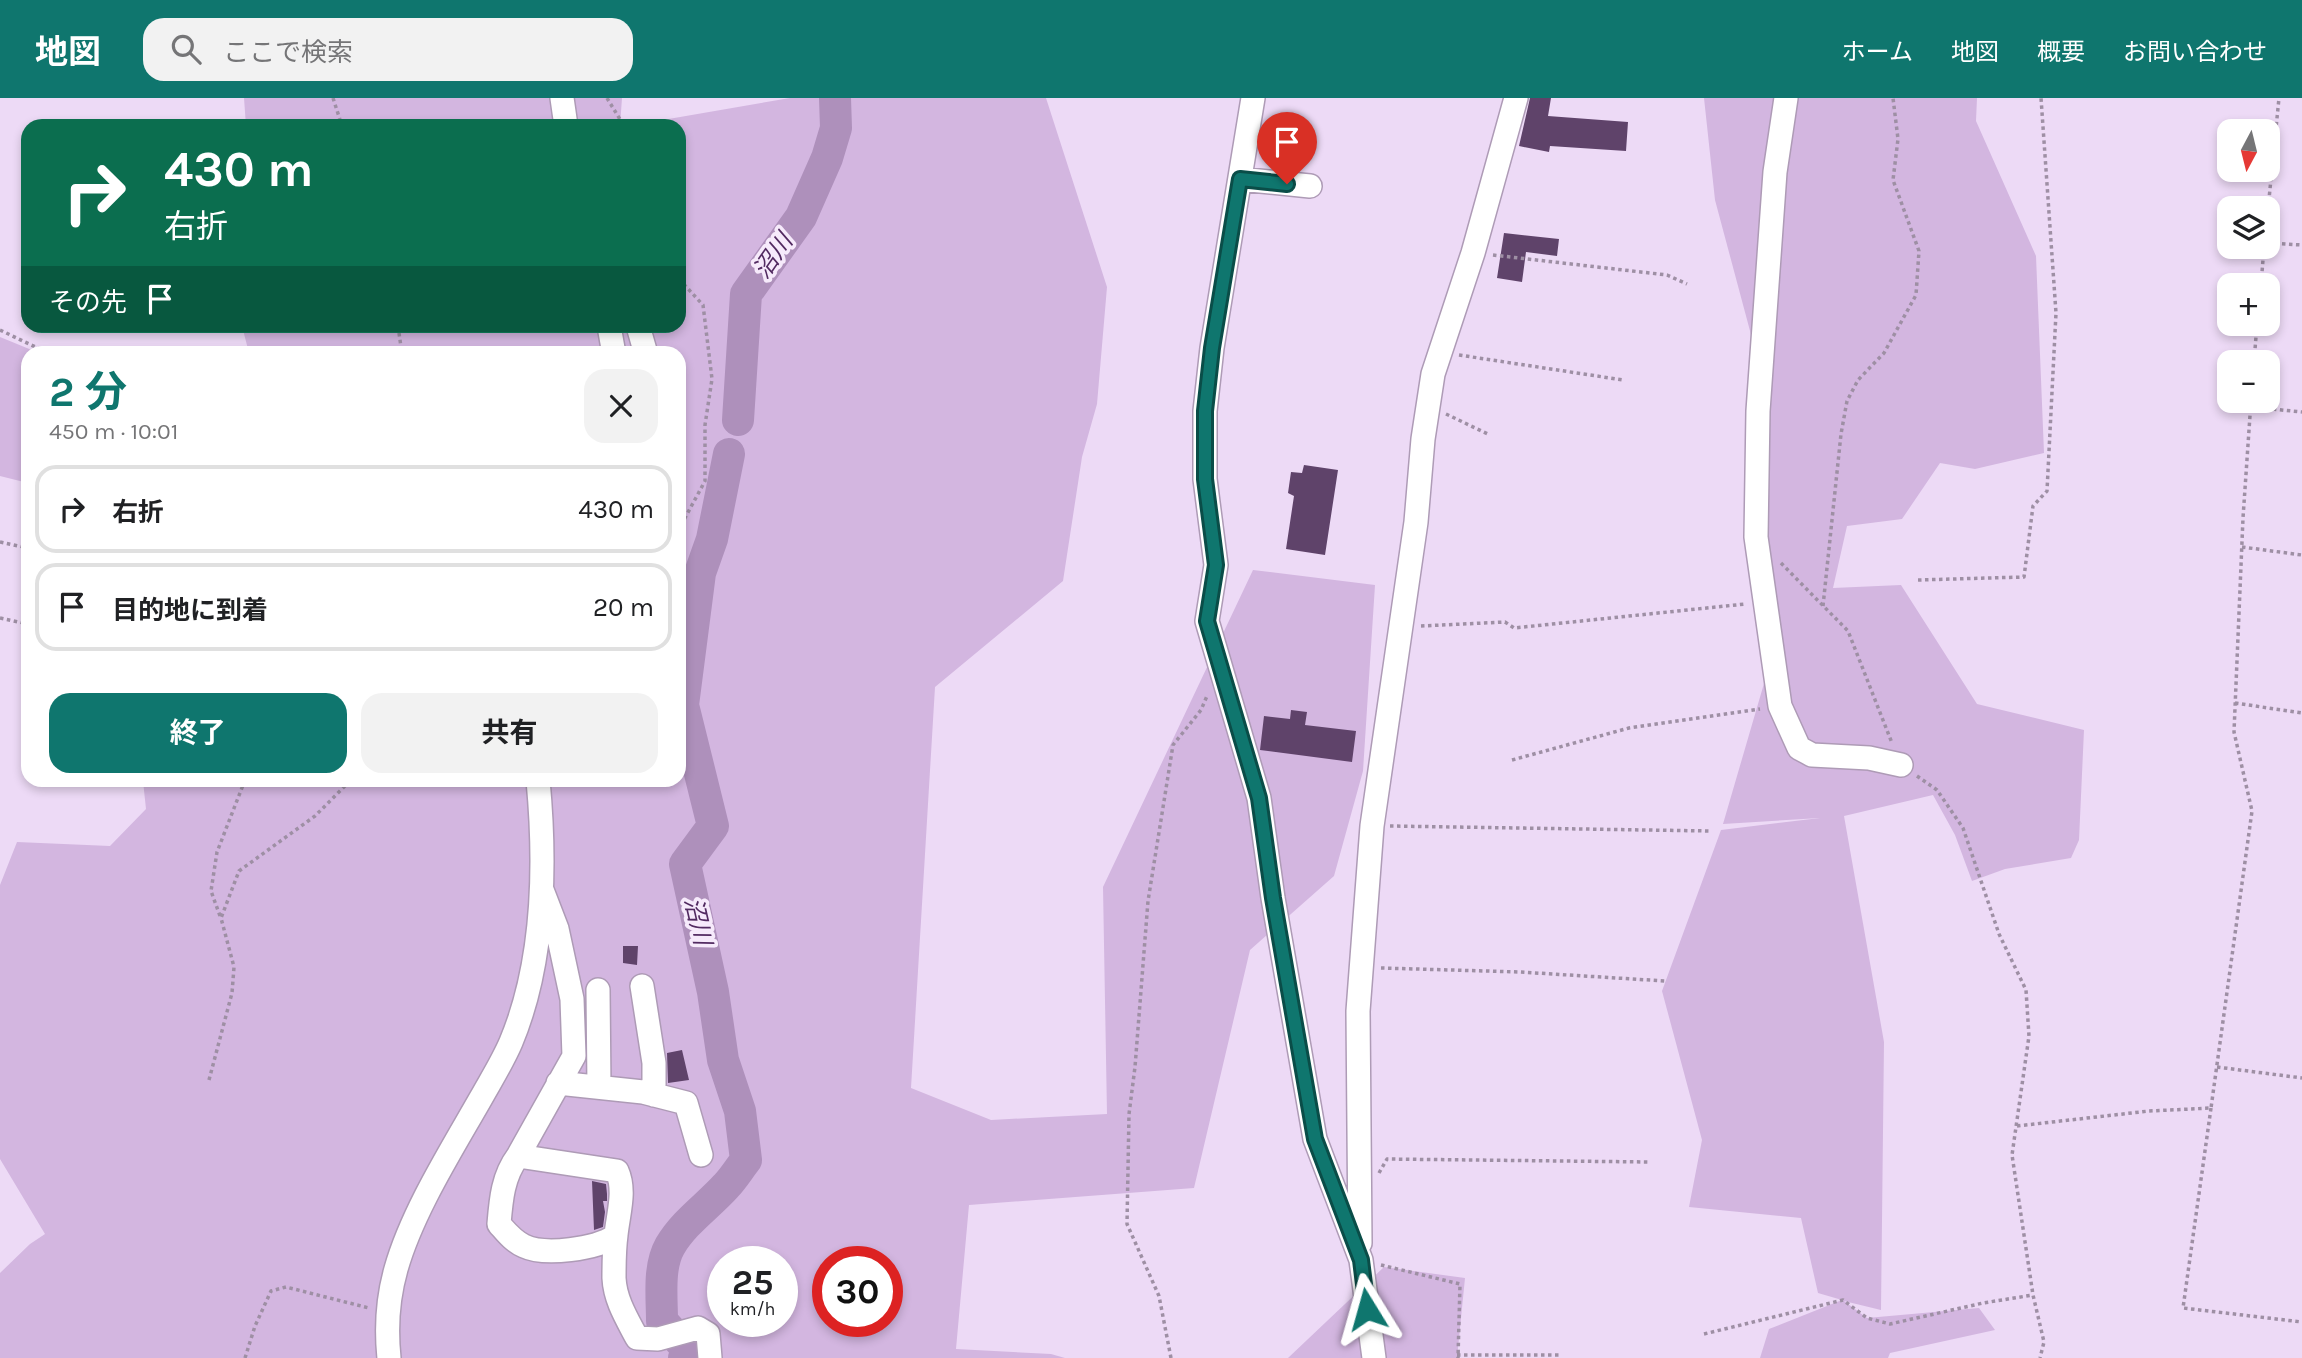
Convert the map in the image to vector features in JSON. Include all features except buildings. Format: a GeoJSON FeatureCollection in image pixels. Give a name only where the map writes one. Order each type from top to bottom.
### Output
{"type":"FeatureCollection","features":[{"type":"Feature","properties":{"kind":"street"},"geometry":{"type":"LineString","coordinates":[[562,98],[565,119]]}},
{"type":"Feature","properties":{"kind":"street"},"geometry":{"type":"LineString","coordinates":[[1253,98],[1212,348],[1205,411],[1205,479],[1216,565],[1207,621],[1259,798],[1273,898],[1315,1139],[1361,1260]]}},
{"type":"Feature","properties":{"kind":"street"},"geometry":{"type":"LineString","coordinates":[[1374,1358],[1361,1260],[1359,1011],[1372,826],[1402,627],[1428,405],[1440,352],[1474,253],[1516,98]]}},
{"type":"Feature","properties":{"kind":"street"},"geometry":{"type":"LineString","coordinates":[[1786,98],[1775,172],[1760,384],[1756,537],[1780,706],[1799,748],[1812,755],[1869,758],[1901,765]]}},
{"type":"Feature","properties":{"kind":"street"},"geometry":{"type":"LineString","coordinates":[[1240,179],[1310,186]]}},
{"type":"Feature","properties":{"kind":"street"},"geometry":{"type":"LineString","coordinates":[[389,1358],[389,1314],[396,1270],[408,1237],[437,1175],[511,1043],[530,986],[542,890],[542,816],[539,787]]}},
{"type":"Feature","properties":{"kind":"street"},"geometry":{"type":"LineString","coordinates":[[542,890],[557,929],[572,999],[574,1056],[508,1170],[499,1224],[514,1241],[526,1248],[544,1251],[603,1244],[615,1236]]}},
{"type":"Feature","properties":{"kind":"street"},"geometry":{"type":"LineString","coordinates":[[642,986],[654,1063],[654,1095]]}},
{"type":"Feature","properties":{"kind":"street"},"geometry":{"type":"LineString","coordinates":[[598,990],[599,1087]]}},
{"type":"Feature","properties":{"kind":"street"},"geometry":{"type":"LineString","coordinates":[[558,1083],[654,1095],[686,1102],[701,1155]]}},
{"type":"Feature","properties":{"kind":"street"},"geometry":{"type":"LineString","coordinates":[[517,1156],[617,1171],[621,1194],[615,1236],[614,1281],[620,1306],[638,1338],[657,1339],[698,1328],[708,1334],[710,1358]]}},
{"type":"Feature","properties":{"kind":"path"},"geometry":{"type":"LineString","coordinates":[[333,98],[340,119]]}},
{"type":"Feature","properties":{"kind":"path"},"geometry":{"type":"LineString","coordinates":[[607,98],[620,119]]}},
{"type":"Feature","properties":{"kind":"path"},"geometry":{"type":"LineString","coordinates":[[1823,606],[1841,434],[1847,401],[1858,380],[1884,353],[1916,295],[1919,251],[1893,180],[1898,139],[1894,98]]}},
{"type":"Feature","properties":{"kind":"path"},"geometry":{"type":"LineString","coordinates":[[1918,580],[2024,577],[2033,506],[2047,491],[2056,313],[2041,98]]}},
{"type":"Feature","properties":{"kind":"path"},"geometry":{"type":"LineString","coordinates":[[2269,196],[2279,98]]}},
{"type":"Feature","properties":{"kind":"path"},"geometry":{"type":"LineString","coordinates":[[2280,244],[2302,245]]}},
{"type":"Feature","properties":{"kind":"path"},"geometry":{"type":"LineString","coordinates":[[1474,253],[1667,275],[1687,284]]}},
{"type":"Feature","properties":{"kind":"path"},"geometry":{"type":"LineString","coordinates":[[686,287],[703,305],[712,379],[705,425],[705,481],[686,517]]}},
{"type":"Feature","properties":{"kind":"path"},"geometry":{"type":"LineString","coordinates":[[0,330],[33,346]]}},
{"type":"Feature","properties":{"kind":"path"},"geometry":{"type":"LineString","coordinates":[[1440,352],[1623,380]]}},
{"type":"Feature","properties":{"kind":"path"},"geometry":{"type":"LineString","coordinates":[[1428,405],[1490,435]]}},
{"type":"Feature","properties":{"kind":"path"},"geometry":{"type":"LineString","coordinates":[[2280,409],[2302,412]]}},
{"type":"Feature","properties":{"kind":"path"},"geometry":{"type":"LineString","coordinates":[[2250,413],[2234,732],[2252,811],[2183,1308],[2302,1322]]}},
{"type":"Feature","properties":{"kind":"path"},"geometry":{"type":"LineString","coordinates":[[1756,537],[1848,631],[1901,765],[1937,790],[1964,828],[1999,934],[2026,990],[2029,1036],[2012,1155],[2033,1295],[2044,1342],[2040,1358]]}},
{"type":"Feature","properties":{"kind":"path"},"geometry":{"type":"LineString","coordinates":[[0,542],[21,546]]}},
{"type":"Feature","properties":{"kind":"path"},"geometry":{"type":"LineString","coordinates":[[2242,547],[2302,555]]}},
{"type":"Feature","properties":{"kind":"path"},"geometry":{"type":"LineString","coordinates":[[1402,627],[1505,622],[1514,628],[1765,602]]}},
{"type":"Feature","properties":{"kind":"path"},"geometry":{"type":"LineString","coordinates":[[0,618],[21,622]]}},
{"type":"Feature","properties":{"kind":"path"},"geometry":{"type":"LineString","coordinates":[[1171,1358],[1159,1296],[1127,1224],[1129,1114],[1148,901],[1173,745],[1201,710],[1221,667]]}},
{"type":"Feature","properties":{"kind":"path"},"geometry":{"type":"LineString","coordinates":[[2235,703],[2302,713]]}},
{"type":"Feature","properties":{"kind":"path"},"geometry":{"type":"LineString","coordinates":[[1512,760],[1629,728],[1780,706]]}},
{"type":"Feature","properties":{"kind":"path"},"geometry":{"type":"LineString","coordinates":[[209,1080],[232,993],[234,967],[211,891],[217,852],[242,787]]}},
{"type":"Feature","properties":{"kind":"path"},"geometry":{"type":"LineString","coordinates":[[221,918],[239,871],[315,816],[344,787]]}},
{"type":"Feature","properties":{"kind":"path"},"geometry":{"type":"LineString","coordinates":[[1372,826],[1710,831]]}},
{"type":"Feature","properties":{"kind":"path"},"geometry":{"type":"LineString","coordinates":[[1362,967],[1520,972],[1665,981]]}},
{"type":"Feature","properties":{"kind":"path"},"geometry":{"type":"LineString","coordinates":[[2217,1067],[2302,1078]]}},
{"type":"Feature","properties":{"kind":"path"},"geometry":{"type":"LineString","coordinates":[[2017,1126],[2149,1111],[2211,1108]]}},
{"type":"Feature","properties":{"kind":"path"},"geometry":{"type":"LineString","coordinates":[[1379,1174],[1387,1159],[1648,1161]]}},
{"type":"Feature","properties":{"kind":"path"},"geometry":{"type":"LineString","coordinates":[[1361,1260],[1460,1284],[1458,1356],[1560,1355]]}},
{"type":"Feature","properties":{"kind":"path"},"geometry":{"type":"LineString","coordinates":[[244,1358],[271,1292],[286,1287],[389,1314]]}},
{"type":"Feature","properties":{"kind":"path"},"geometry":{"type":"LineString","coordinates":[[1704,1335],[1843,1300],[1867,1318],[1890,1324],[2033,1295]]}},
{"type":"Feature","properties":{"kind":"shaded area"},"geometry":{"type":"Polygon","coordinates":[[[244,98],[622,98],[620,119],[246,119],[244,98]]]}},
{"type":"Feature","properties":{"kind":"shaded area"},"geometry":{"type":"Polygon","coordinates":[[[790,98],[1046,98],[1107,287],[1097,404],[1082,457],[1063,581],[935,687],[911,1088],[991,1120],[1107,1114],[1103,887],[1253,570],[1375,585],[1363,771],[1334,876],[1250,950],[1194,1188],[969,1205],[956,1349],[1051,1354],[1065,1358],[0,1358],[0,1273],[30,1244],[45,1234],[0,1159],[0,885],[17,842],[110,846],[146,809],[144,787],[686,787],[686,346],[247,346],[244,333],[686,333],[686,119],[668,119],[790,98]]]}},
{"type":"Feature","properties":{"kind":"shaded area"},"geometry":{"type":"Polygon","coordinates":[[[1704,98],[1977,98],[1976,121],[2036,256],[2044,453],[1975,469],[1940,463],[1902,519],[1847,526],[1833,588],[1901,585],[1977,704],[2084,730],[2079,840],[2071,858],[2005,869],[1972,881],[1955,835],[1933,795],[1844,816],[1884,1042],[1881,1310],[1844,1301],[1867,1318],[1979,1308],[1995,1330],[1890,1353],[1888,1358],[1760,1358],[1769,1329],[1842,1300],[1818,1293],[1801,1218],[1689,1207],[1702,1140],[1662,991],[1721,830],[1820,818],[1723,824],[1772,656],[1744,471],[1758,445],[1758,431],[1772,396],[1757,357],[1715,200],[1704,98]]]}},
{"type":"Feature","properties":{"kind":"shaded area"},"geometry":{"type":"Polygon","coordinates":[[[0,337],[22,346],[21,481],[0,476],[0,337]]]}},
{"type":"Feature","properties":{"kind":"shaded area"},"geometry":{"type":"Polygon","coordinates":[[[1384,1267],[1465,1278],[1457,1358],[1288,1358],[1384,1267]]]}},
{"type":"Feature","properties":{"kind":"waterway","name":"沼川"},"geometry":{"type":"LineString","coordinates":[[738,420],[746,294],[801,217],[827,158],[836,128],[835,98]]}},
{"type":"Feature","properties":{"kind":"waterway","name":"沼川"},"geometry":{"type":"LineString","coordinates":[[686,682],[700,573],[712,539],[729,454]]}},
{"type":"Feature","properties":{"kind":"waterway","name":"沼川"},"geometry":{"type":"LineString","coordinates":[[684,1358],[690,1352],[662,1321],[661,1282],[666,1254],[682,1229],[729,1183],[746,1160],[740,1111],[723,1060],[713,992],[685,864],[713,826],[686,717]]}},
{"type":"Feature","properties":{"kind":"route"},"geometry":{"type":"LineString","coordinates":[[1287,184],[1240,179],[1212,348],[1205,411],[1205,479],[1216,565],[1207,621],[1259,798],[1273,898],[1315,1139],[1361,1260],[1367,1309]]}}]}
